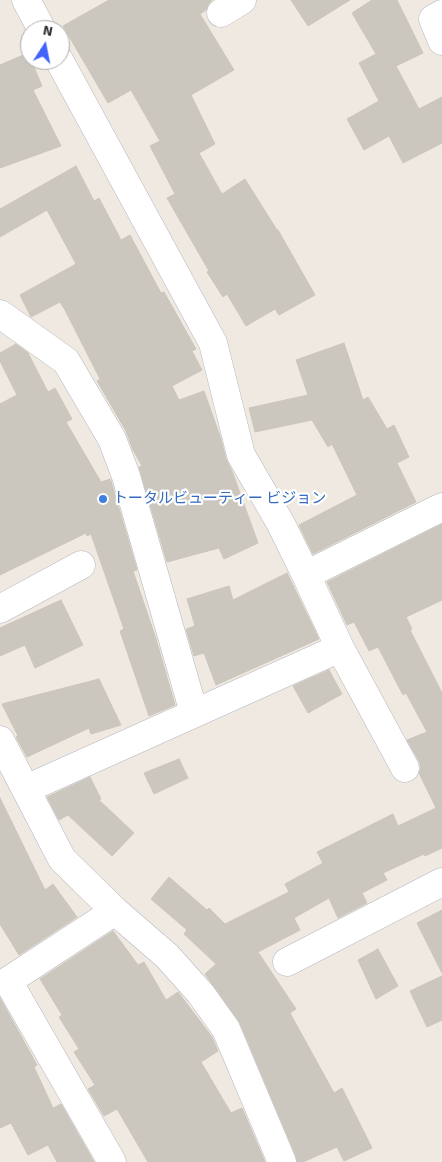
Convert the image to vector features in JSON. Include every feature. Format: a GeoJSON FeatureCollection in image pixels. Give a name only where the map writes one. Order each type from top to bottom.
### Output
{"type":"FeatureCollection","features":[{"type":"Feature","properties":{"kind":"street"},"geometry":{"type":"LineString","coordinates":[[26,0],[37,20]]}},
{"type":"Feature","properties":{"kind":"street"},"geometry":{"type":"LineString","coordinates":[[442,14],[433,18],[442,41]]}},
{"type":"Feature","properties":{"kind":"street"},"geometry":{"type":"LineString","coordinates":[[64,70],[213,343],[241,455],[281,524],[340,648],[405,768]]}},
{"type":"Feature","properties":{"kind":"street"},"geometry":{"type":"LineString","coordinates":[[0,314],[66,361],[112,439],[126,476],[194,713]]}},
{"type":"Feature","properties":{"kind":"street"},"geometry":{"type":"LineString","coordinates":[[306,575],[442,506]]}},
{"type":"Feature","properties":{"kind":"street"},"geometry":{"type":"LineString","coordinates":[[0,609],[81,565]]}},
{"type":"Feature","properties":{"kind":"street"},"geometry":{"type":"LineString","coordinates":[[26,789],[340,648]]}},
{"type":"Feature","properties":{"kind":"street"},"geometry":{"type":"LineString","coordinates":[[0,740],[62,859],[115,911],[167,956],[201,994],[226,1029],[282,1162]]}},
{"type":"Feature","properties":{"kind":"street"},"geometry":{"type":"LineString","coordinates":[[286,962],[442,882]]}},
{"type":"Feature","properties":{"kind":"street"},"geometry":{"type":"LineString","coordinates":[[112,1162],[8,982],[115,911]]}},
{"type":"Feature","properties":{"kind":"building"},"geometry":{"type":"Polygon","coordinates":[[[109,0],[212,0],[206,10],[200,14],[234,70],[191,95],[215,144],[199,153],[222,194],[245,179],[278,230],[315,295],[279,315],[275,309],[246,326],[227,294],[223,297],[207,272],[209,271],[167,198],[175,194],[150,146],[160,141],[131,90],[108,103],[70,38],[70,22],[109,0]]]}},
{"type":"Feature","properties":{"kind":"building"},"geometry":{"type":"Polygon","coordinates":[[[291,0],[350,0],[308,26],[291,0]]]}},
{"type":"Feature","properties":{"kind":"building"},"geometry":{"type":"Polygon","coordinates":[[[372,0],[397,0],[423,53],[396,66],[419,109],[442,97],[442,143],[403,163],[389,136],[364,150],[347,119],[379,101],[359,63],[376,54],[352,13],[372,0]]]}},
{"type":"Feature","properties":{"kind":"building"},"geometry":{"type":"Polygon","coordinates":[[[20,56],[20,70],[35,70],[42,86],[33,90],[61,146],[0,168],[0,65],[20,56]]]}},
{"type":"Feature","properties":{"kind":"building"},"geometry":{"type":"Polygon","coordinates":[[[76,166],[94,201],[99,198],[121,240],[130,235],[161,293],[164,292],[196,349],[192,351],[202,370],[172,386],[179,400],[204,391],[226,459],[258,543],[224,559],[219,548],[167,562],[139,467],[142,466],[133,450],[126,431],[97,381],[100,379],[65,310],[60,302],[31,317],[20,295],[76,264],[47,210],[0,237],[0,209],[76,166]]]}},
{"type":"Feature","properties":{"kind":"building"},"geometry":{"type":"Polygon","coordinates":[[[344,343],[363,400],[368,397],[387,429],[394,425],[409,457],[397,463],[416,502],[313,554],[299,525],[357,495],[332,444],[328,447],[312,420],[255,432],[249,408],[308,395],[296,360],[344,343]]]}},
{"type":"Feature","properties":{"kind":"building"},"geometry":{"type":"Polygon","coordinates":[[[16,344],[28,353],[48,392],[55,388],[72,419],[66,422],[101,482],[110,479],[111,481],[137,570],[133,571],[156,639],[175,705],[149,716],[120,631],[124,629],[91,534],[87,536],[86,533],[0,575],[0,404],[17,395],[0,361],[0,353],[16,344]]]}},
{"type":"Feature","properties":{"kind":"building"},"geometry":{"type":"Polygon","coordinates":[[[442,524],[442,600],[406,617],[412,629],[410,630],[442,693],[442,760],[436,748],[442,761],[442,848],[383,873],[387,880],[362,893],[367,903],[338,918],[329,898],[294,918],[300,930],[258,952],[296,1009],[290,1013],[334,1093],[342,1088],[372,1148],[344,1161],[337,1147],[303,1162],[297,1162],[240,1023],[205,974],[216,964],[184,934],[187,930],[151,899],[169,877],[207,910],[209,908],[225,924],[289,892],[285,884],[323,863],[317,852],[393,814],[398,826],[436,808],[419,773],[421,768],[419,761],[407,740],[427,732],[406,693],[403,695],[378,647],[369,651],[354,622],[347,625],[327,582],[442,524]]]}},
{"type":"Feature","properties":{"kind":"building"},"geometry":{"type":"Polygon","coordinates":[[[287,573],[319,639],[216,685],[204,653],[194,656],[186,629],[195,626],[187,599],[229,586],[233,600],[287,573]]]}},
{"type":"Feature","properties":{"kind":"building"},"geometry":{"type":"Polygon","coordinates":[[[61,600],[83,645],[35,668],[25,645],[0,656],[0,628],[61,600]]]}},
{"type":"Feature","properties":{"kind":"building"},"geometry":{"type":"Polygon","coordinates":[[[329,670],[342,694],[308,713],[293,686],[329,670]]]}},
{"type":"Feature","properties":{"kind":"building"},"geometry":{"type":"Polygon","coordinates":[[[99,679],[121,725],[91,734],[89,728],[27,757],[2,704],[99,679]]]}},
{"type":"Feature","properties":{"kind":"building"},"geometry":{"type":"Polygon","coordinates":[[[179,759],[188,778],[154,794],[144,773],[179,759]]]}},
{"type":"Feature","properties":{"kind":"building"},"geometry":{"type":"Polygon","coordinates":[[[90,777],[101,799],[99,800],[134,833],[112,856],[68,815],[59,820],[47,797],[90,777]]]}},
{"type":"Feature","properties":{"kind":"building"},"geometry":{"type":"Polygon","coordinates":[[[0,798],[45,890],[53,884],[77,917],[19,955],[0,924],[0,798]]]}},
{"type":"Feature","properties":{"kind":"building"},"geometry":{"type":"Polygon","coordinates":[[[442,910],[442,973],[417,923],[442,910]]]}},
{"type":"Feature","properties":{"kind":"building"},"geometry":{"type":"Polygon","coordinates":[[[113,931],[138,965],[144,962],[166,1000],[178,992],[212,1037],[218,1051],[201,1062],[231,1113],[242,1108],[265,1162],[148,1162],[117,1109],[104,1116],[88,1089],[95,1085],[74,1052],[79,1049],[59,1017],[62,1015],[40,979],[113,931]]]}},
{"type":"Feature","properties":{"kind":"building"},"geometry":{"type":"Polygon","coordinates":[[[378,949],[398,986],[376,999],[358,960],[378,949]]]}},
{"type":"Feature","properties":{"kind":"building"},"geometry":{"type":"Polygon","coordinates":[[[442,976],[442,1020],[427,1027],[410,991],[442,976]]]}},
{"type":"Feature","properties":{"kind":"building"},"geometry":{"type":"Polygon","coordinates":[[[0,998],[37,1065],[34,1067],[53,1108],[61,1104],[94,1162],[57,1162],[48,1145],[28,1155],[11,1123],[0,1128],[0,998]]]}},
{"type":"Feature","properties":{"kind":"place","name":"トータルビューティー ビジョン"},"geometry":{"type":"Point","coordinates":[103,499]}}]}
